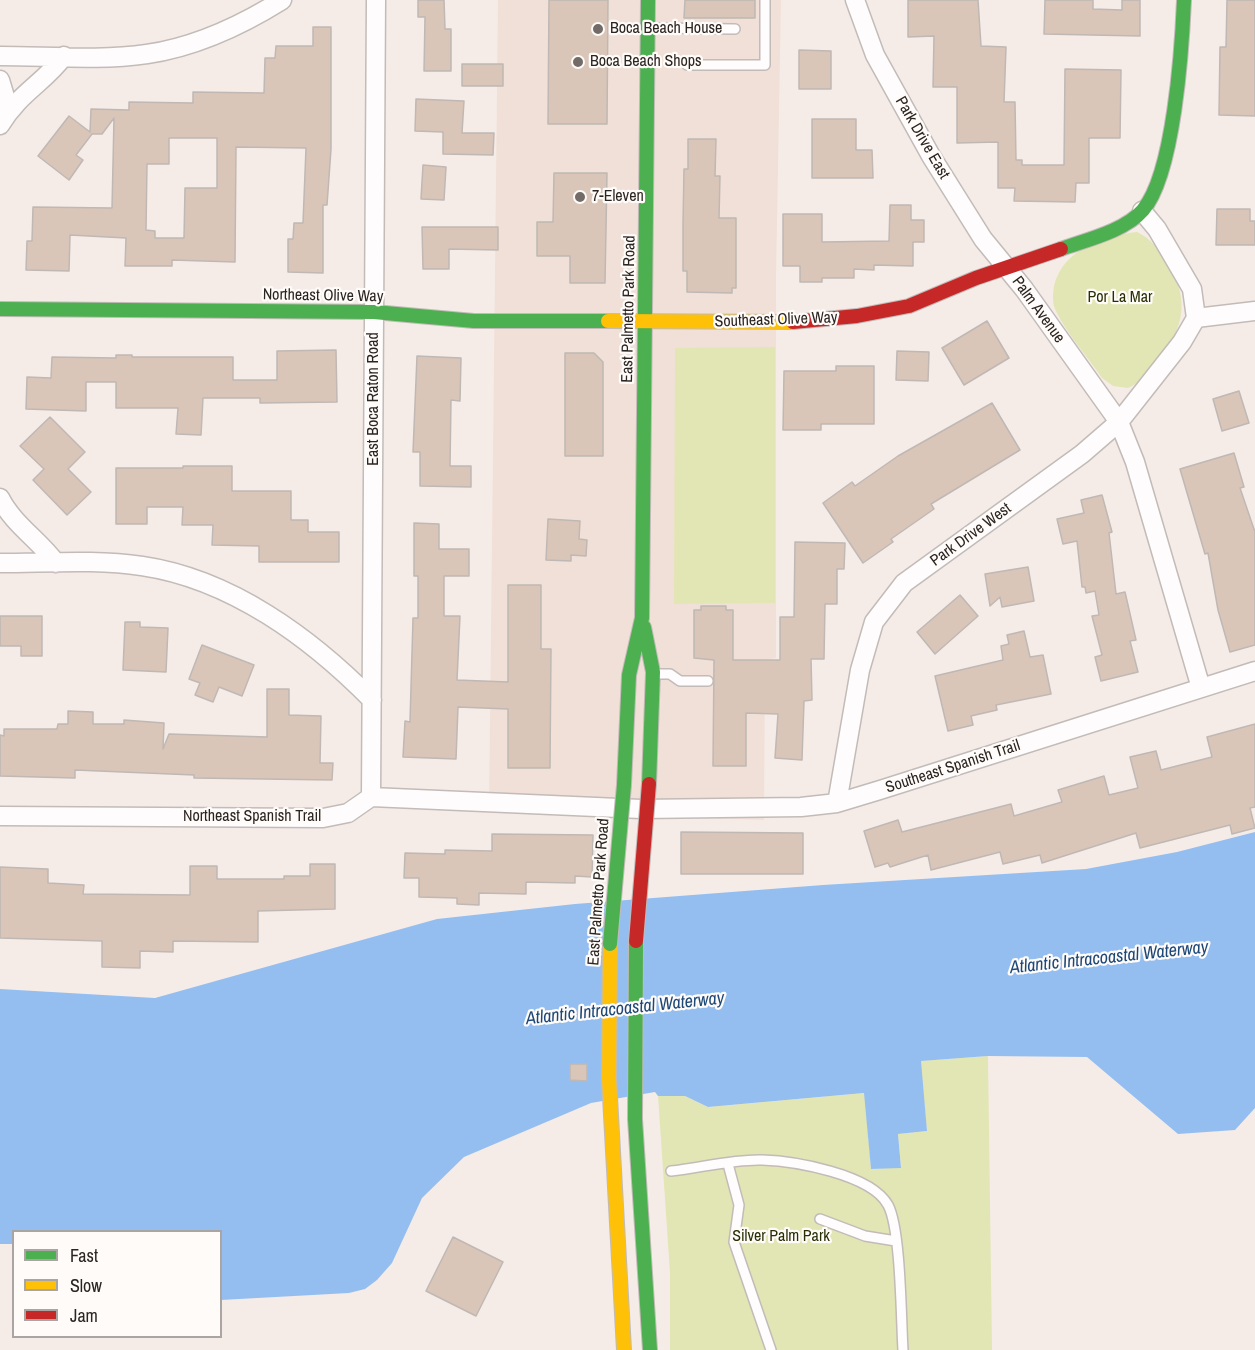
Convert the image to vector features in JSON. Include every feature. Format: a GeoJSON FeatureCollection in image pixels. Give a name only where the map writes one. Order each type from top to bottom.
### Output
{"type":"FeatureCollection","features":[{"type":"Feature","properties":{"kind":"main road","name":"East Palmetto Park Road"},"geometry":{"type":"LineString","coordinates":[[648,0],[642,618],[653,674],[650,784],[636,941],[635,1119],[650,1350]]}},
{"type":"Feature","properties":{"kind":"main road"},"geometry":{"type":"LineString","coordinates":[[1142,212],[1156,185],[1165,152],[1180,48],[1184,0]]}},
{"type":"Feature","properties":{"kind":"main road","name":"Palm Avenue"},"geometry":{"type":"LineString","coordinates":[[1007,267],[1091,239],[1142,212]]}},
{"type":"Feature","properties":{"kind":"main road","name":"Southeast Olive Way"},"geometry":{"type":"LineString","coordinates":[[645,322],[805,322],[849,318],[910,305],[1007,267]]}},
{"type":"Feature","properties":{"kind":"main road","name":"Northeast Olive Way"},"geometry":{"type":"LineString","coordinates":[[0,309],[374,312],[474,321],[645,322]]}},
{"type":"Feature","properties":{"kind":"main road","name":"East Palmetto Park Road"},"geometry":{"type":"LineString","coordinates":[[624,1350],[609,1079],[610,944],[624,784],[629,675],[642,618]]}},
{"type":"Feature","properties":{"kind":"street"},"geometry":{"type":"LineString","coordinates":[[0,56],[126,56],[166,51],[227,30],[282,0]]}},
{"type":"Feature","properties":{"kind":"street","name":"Park Drive East"},"geometry":{"type":"LineString","coordinates":[[855,0],[875,56],[931,156],[983,239],[1007,267]]}},
{"type":"Feature","properties":{"kind":"street","name":"East Boca Raton Road"},"geometry":{"type":"LineString","coordinates":[[371,797],[373,3]]}},
{"type":"Feature","properties":{"kind":"street"},"geometry":{"type":"LineString","coordinates":[[4,117],[64,56]]}},
{"type":"Feature","properties":{"kind":"street"},"geometry":{"type":"LineString","coordinates":[[0,80],[4,117]]}},
{"type":"Feature","properties":{"kind":"street"},"geometry":{"type":"LineString","coordinates":[[1142,212],[1157,229],[1192,289],[1196,318],[1255,311]]}},
{"type":"Feature","properties":{"kind":"street","name":"Palm Avenue"},"geometry":{"type":"LineString","coordinates":[[1007,267],[1119,422],[1135,462],[1201,688]]}},
{"type":"Feature","properties":{"kind":"street","name":"Park Drive West"},"geometry":{"type":"LineString","coordinates":[[837,802],[860,670],[874,622],[904,583],[1082,454],[1119,422],[1182,342],[1196,318]]}},
{"type":"Feature","properties":{"kind":"street"},"geometry":{"type":"LineString","coordinates":[[0,498],[14,519],[40,542],[56,563]]}},
{"type":"Feature","properties":{"kind":"street"},"geometry":{"type":"LineString","coordinates":[[0,563],[142,566],[201,582],[243,601],[282,624],[318,650],[372,700]]}},
{"type":"Feature","properties":{"kind":"street","name":"Southeast Spanish Trail"},"geometry":{"type":"LineString","coordinates":[[371,797],[641,809],[801,807],[837,802],[1255,671]]}},
{"type":"Feature","properties":{"kind":"street","name":"Northeast Spanish Trail"},"geometry":{"type":"LineString","coordinates":[[0,816],[323,818],[348,813],[371,797]]}},
{"type":"Feature","properties":{"kind":"lane"},"geometry":{"type":"LineString","coordinates":[[687,65],[765,65],[762,30],[765,0]]}},
{"type":"Feature","properties":{"kind":"lane"},"geometry":{"type":"LineString","coordinates":[[647,28],[735,29]]}},
{"type":"Feature","properties":{"kind":"lane"},"geometry":{"type":"LineString","coordinates":[[653,674],[669,674],[680,681],[708,681]]}},
{"type":"Feature","properties":{"kind":"lane"},"geometry":{"type":"LineString","coordinates":[[671,1171],[760,1160],[810,1166],[869,1185],[888,1204],[896,1241],[903,1350]]}},
{"type":"Feature","properties":{"kind":"lane"},"geometry":{"type":"LineString","coordinates":[[728,1164],[740,1205],[734,1242],[771,1350]]}},
{"type":"Feature","properties":{"kind":"lane"},"geometry":{"type":"LineString","coordinates":[[820,1219],[865,1236],[896,1241]]}},
{"type":"Feature","properties":{"kind":"shaded area"},"geometry":{"type":"Polygon","coordinates":[[[498,0],[781,0],[776,278],[776,658],[765,660],[764,820],[489,812],[498,0]]]}},
{"type":"Feature","properties":{"kind":"green space","name":"Por La Mar"},"geometry":{"type":"Polygon","coordinates":[[[1137,232],[1155,245],[1170,266],[1180,290],[1182,303],[1179,325],[1169,347],[1146,376],[1128,388],[1113,386],[1102,378],[1060,318],[1054,306],[1053,295],[1059,273],[1075,254],[1098,241],[1137,232]]]}},
{"type":"Feature","properties":{"kind":"green space"},"geometry":{"type":"Polygon","coordinates":[[[775,347],[775,603],[674,604],[675,348],[775,347]]]}},
{"type":"Feature","properties":{"kind":"green space","name":"Silver Palm Park"},"geometry":{"type":"Polygon","coordinates":[[[988,1056],[992,1350],[670,1350],[670,1273],[658,1096],[685,1096],[708,1107],[865,1093],[871,1169],[901,1167],[898,1134],[927,1131],[920,1061],[988,1056]]]}},
{"type":"Feature","properties":{"kind":"water","name":"Atlantic Intracoastal Waterway"},"geometry":{"type":"Polygon","coordinates":[[[1255,832],[1255,1108],[1235,1130],[1178,1134],[1087,1057],[988,1056],[921,1061],[927,1131],[898,1134],[901,1168],[871,1169],[864,1093],[708,1107],[685,1096],[658,1096],[655,1092],[591,1103],[464,1157],[422,1198],[392,1263],[377,1280],[365,1289],[349,1293],[222,1300],[222,1230],[12,1230],[12,1244],[0,1244],[0,989],[155,998],[437,919],[575,904],[823,885],[1086,869],[1177,852],[1255,832]]]}},
{"type":"Feature","properties":{"kind":"building"},"geometry":{"type":"Polygon","coordinates":[[[418,0],[444,0],[445,29],[451,29],[451,71],[424,71],[425,17],[418,17],[418,0]]]}},
{"type":"Feature","properties":{"kind":"building","name":"Boca Beach Shops"},"geometry":{"type":"Polygon","coordinates":[[[549,0],[608,0],[607,124],[548,124],[549,0]]]}},
{"type":"Feature","properties":{"kind":"building"},"geometry":{"type":"Polygon","coordinates":[[[685,0],[755,0],[755,18],[684,18],[685,0]]]}},
{"type":"Feature","properties":{"kind":"building"},"geometry":{"type":"Polygon","coordinates":[[[908,0],[978,0],[981,46],[1006,47],[1004,102],[1015,102],[1016,160],[1022,160],[1022,165],[1064,165],[1065,69],[1121,70],[1120,138],[1089,138],[1089,183],[1076,183],[1075,202],[1014,201],[1015,188],[998,188],[998,142],[957,143],[957,87],[933,87],[934,36],[908,37],[908,0]]]}},
{"type":"Feature","properties":{"kind":"building"},"geometry":{"type":"Polygon","coordinates":[[[1045,0],[1093,0],[1093,9],[1122,10],[1122,0],[1140,0],[1140,36],[1044,34],[1045,0]]]}},
{"type":"Feature","properties":{"kind":"building"},"geometry":{"type":"Polygon","coordinates":[[[1227,0],[1255,0],[1255,116],[1219,115],[1220,47],[1226,47],[1227,0]]]}},
{"type":"Feature","properties":{"kind":"building"},"geometry":{"type":"Polygon","coordinates":[[[313,27],[331,27],[331,149],[327,205],[323,205],[323,273],[288,272],[288,239],[293,239],[294,223],[303,223],[306,148],[236,147],[235,262],[172,260],[172,266],[125,266],[126,238],[70,235],[69,271],[26,270],[27,241],[32,241],[33,207],[112,208],[114,118],[102,134],[92,134],[76,155],[83,160],[69,180],[38,156],[69,116],[90,132],[91,109],[129,110],[129,102],[193,103],[193,92],[264,93],[265,58],[275,58],[276,46],[313,46],[313,27]],[[169,138],[169,164],[147,164],[146,230],[155,231],[155,238],[184,238],[185,188],[217,188],[217,138],[169,138]]]}},
{"type":"Feature","properties":{"kind":"building"},"geometry":{"type":"Polygon","coordinates":[[[799,50],[831,51],[831,89],[799,89],[799,50]]]}},
{"type":"Feature","properties":{"kind":"building"},"geometry":{"type":"Polygon","coordinates":[[[462,64],[503,64],[503,86],[462,86],[462,64]]]}},
{"type":"Feature","properties":{"kind":"building"},"geometry":{"type":"Polygon","coordinates":[[[416,99],[464,101],[462,133],[494,133],[493,155],[443,154],[443,132],[415,131],[416,99]]]}},
{"type":"Feature","properties":{"kind":"building"},"geometry":{"type":"Polygon","coordinates":[[[812,119],[856,119],[856,150],[872,150],[873,178],[812,178],[812,119]]]}},
{"type":"Feature","properties":{"kind":"building"},"geometry":{"type":"Polygon","coordinates":[[[688,139],[716,139],[715,176],[720,176],[719,218],[736,218],[736,288],[732,288],[732,293],[687,292],[687,271],[683,271],[683,225],[684,169],[688,169],[688,139]]]}},
{"type":"Feature","properties":{"kind":"building"},"geometry":{"type":"Polygon","coordinates":[[[423,165],[446,167],[444,200],[421,199],[423,165]]]}},
{"type":"Feature","properties":{"kind":"building"},"geometry":{"type":"Polygon","coordinates":[[[554,173],[607,173],[605,283],[570,283],[570,256],[537,256],[537,222],[553,222],[554,173]]]}},
{"type":"Feature","properties":{"kind":"building"},"geometry":{"type":"Polygon","coordinates":[[[890,205],[911,205],[911,220],[924,220],[924,242],[913,242],[913,266],[874,265],[874,270],[854,269],[854,278],[822,278],[822,282],[800,282],[800,266],[783,266],[783,214],[822,214],[822,242],[889,241],[890,205]]]}},
{"type":"Feature","properties":{"kind":"building"},"geometry":{"type":"Polygon","coordinates":[[[1217,209],[1250,209],[1250,221],[1255,221],[1255,245],[1216,245],[1217,209]]]}},
{"type":"Feature","properties":{"kind":"building"},"geometry":{"type":"Polygon","coordinates":[[[422,227],[498,227],[498,250],[449,249],[449,269],[423,269],[422,227]]]}},
{"type":"Feature","properties":{"kind":"building"},"geometry":{"type":"Polygon","coordinates":[[[987,321],[1009,358],[964,385],[942,348],[987,321]]]}},
{"type":"Feature","properties":{"kind":"building"},"geometry":{"type":"Polygon","coordinates":[[[336,350],[337,402],[260,403],[260,398],[203,398],[201,435],[176,434],[178,408],[116,408],[116,382],[86,382],[86,411],[26,409],[27,377],[51,378],[52,357],[116,358],[116,355],[132,355],[132,357],[233,357],[233,380],[277,380],[277,351],[336,350]]]}},
{"type":"Feature","properties":{"kind":"building"},"geometry":{"type":"Polygon","coordinates":[[[897,351],[929,352],[928,381],[896,380],[897,351]]]}},
{"type":"Feature","properties":{"kind":"building"},"geometry":{"type":"Polygon","coordinates":[[[565,353],[594,353],[603,362],[603,456],[565,456],[565,353]]]}},
{"type":"Feature","properties":{"kind":"building"},"geometry":{"type":"Polygon","coordinates":[[[417,356],[461,358],[460,401],[451,400],[450,466],[471,466],[471,487],[420,486],[420,452],[413,452],[417,356]]]}},
{"type":"Feature","properties":{"kind":"building"},"geometry":{"type":"Polygon","coordinates":[[[836,366],[874,366],[874,424],[821,424],[821,430],[783,430],[784,371],[836,371],[836,366]]]}},
{"type":"Feature","properties":{"kind":"building"},"geometry":{"type":"Polygon","coordinates":[[[1239,391],[1249,423],[1222,431],[1213,399],[1239,391]]]}},
{"type":"Feature","properties":{"kind":"building"},"geometry":{"type":"Polygon","coordinates":[[[992,403],[1020,450],[931,504],[934,509],[891,539],[893,542],[863,563],[823,503],[852,482],[855,486],[898,456],[992,403]]]}},
{"type":"Feature","properties":{"kind":"building"},"geometry":{"type":"Polygon","coordinates":[[[50,417],[85,452],[68,469],[91,492],[67,515],[33,480],[44,469],[20,446],[50,417]]]}},
{"type":"Feature","properties":{"kind":"building"},"geometry":{"type":"Polygon","coordinates":[[[1234,453],[1244,487],[1240,488],[1255,532],[1255,645],[1230,652],[1218,610],[1208,553],[1205,554],[1180,469],[1234,453]]]}},
{"type":"Feature","properties":{"kind":"building"},"geometry":{"type":"Polygon","coordinates":[[[183,466],[232,466],[232,491],[291,491],[291,520],[308,520],[308,532],[339,532],[339,562],[259,562],[259,546],[212,545],[213,525],[182,525],[183,507],[147,507],[147,524],[116,524],[116,468],[183,468],[183,466]]]}},
{"type":"Feature","properties":{"kind":"building"},"geometry":{"type":"Polygon","coordinates":[[[1102,495],[1112,532],[1109,533],[1116,594],[1125,592],[1136,640],[1130,641],[1138,672],[1101,681],[1095,657],[1102,655],[1092,616],[1099,615],[1095,591],[1086,593],[1085,587],[1082,587],[1077,541],[1063,544],[1057,519],[1084,513],[1081,500],[1102,495]]]}},
{"type":"Feature","properties":{"kind":"building"},"geometry":{"type":"Polygon","coordinates":[[[548,519],[580,521],[579,539],[587,540],[586,556],[571,555],[571,561],[546,560],[548,519]]]}},
{"type":"Feature","properties":{"kind":"building"},"geometry":{"type":"Polygon","coordinates":[[[414,523],[439,524],[439,549],[469,549],[469,576],[444,576],[444,616],[460,616],[457,680],[508,682],[508,585],[541,585],[541,649],[551,649],[550,768],[508,768],[508,709],[458,707],[456,759],[403,757],[405,721],[410,722],[413,618],[418,618],[418,576],[414,576],[414,523]]]}},
{"type":"Feature","properties":{"kind":"building"},"geometry":{"type":"Polygon","coordinates":[[[795,542],[845,543],[844,569],[837,569],[837,604],[825,604],[824,659],[811,659],[812,700],[804,701],[802,760],[775,758],[778,714],[746,713],[746,766],[713,766],[714,660],[694,658],[694,610],[701,610],[701,606],[726,606],[726,610],[733,610],[733,660],[780,660],[780,617],[794,617],[795,542]]]}},
{"type":"Feature","properties":{"kind":"building"},"geometry":{"type":"Polygon","coordinates":[[[1028,567],[1034,601],[1002,607],[1000,597],[990,606],[985,574],[1028,567]]]}},
{"type":"Feature","properties":{"kind":"building"},"geometry":{"type":"Polygon","coordinates":[[[960,595],[978,616],[935,654],[917,632],[960,595]]]}},
{"type":"Feature","properties":{"kind":"building"},"geometry":{"type":"Polygon","coordinates":[[[0,616],[42,616],[42,656],[21,656],[21,646],[0,646],[0,616]]]}},
{"type":"Feature","properties":{"kind":"building"},"geometry":{"type":"Polygon","coordinates":[[[125,622],[140,622],[140,627],[168,628],[166,672],[123,670],[125,622]]]}},
{"type":"Feature","properties":{"kind":"building"},"geometry":{"type":"Polygon","coordinates":[[[1024,631],[1030,657],[1043,655],[1051,694],[996,705],[997,710],[971,716],[973,725],[948,731],[935,676],[1003,660],[1001,646],[1009,644],[1007,635],[1024,631]]]}},
{"type":"Feature","properties":{"kind":"building"},"geometry":{"type":"Polygon","coordinates":[[[202,645],[254,665],[242,696],[219,687],[213,702],[195,695],[200,683],[189,679],[202,645]]]}},
{"type":"Feature","properties":{"kind":"building"},"geometry":{"type":"Polygon","coordinates":[[[267,689],[289,689],[289,715],[321,716],[320,763],[333,763],[332,780],[194,778],[194,775],[75,770],[75,778],[0,776],[0,735],[4,736],[4,729],[57,729],[58,724],[68,724],[68,711],[93,712],[93,724],[124,724],[124,720],[164,723],[163,749],[169,734],[267,737],[267,689]]]}},
{"type":"Feature","properties":{"kind":"building"},"geometry":{"type":"Polygon","coordinates":[[[1255,724],[1255,807],[1250,808],[1255,828],[1232,834],[1230,825],[1140,848],[1136,833],[1042,863],[1040,855],[1003,864],[1000,852],[931,870],[928,855],[890,867],[888,863],[875,867],[864,831],[898,820],[902,832],[1011,804],[1014,816],[1062,802],[1058,790],[1104,776],[1109,795],[1138,788],[1130,757],[1156,751],[1161,770],[1212,757],[1207,737],[1255,724]]]}},
{"type":"Feature","properties":{"kind":"building"},"geometry":{"type":"Polygon","coordinates":[[[681,832],[803,833],[803,874],[681,874],[681,832]]]}},
{"type":"Feature","properties":{"kind":"building"},"geometry":{"type":"Polygon","coordinates":[[[492,834],[593,835],[592,877],[575,876],[575,883],[526,882],[526,894],[479,893],[479,905],[457,904],[457,898],[419,897],[419,878],[404,878],[405,853],[445,854],[445,850],[492,851],[492,834]]]}},
{"type":"Feature","properties":{"kind":"building"},"geometry":{"type":"Polygon","coordinates":[[[310,864],[335,864],[335,909],[258,911],[258,942],[173,941],[173,952],[140,951],[140,968],[102,967],[102,941],[0,938],[0,867],[48,869],[48,883],[84,885],[83,894],[190,895],[190,866],[217,866],[217,879],[284,879],[284,876],[310,876],[310,864]]]}},
{"type":"Feature","properties":{"kind":"building"},"geometry":{"type":"Polygon","coordinates":[[[570,1064],[587,1064],[587,1081],[570,1080],[570,1064]]]}},
{"type":"Feature","properties":{"kind":"building"},"geometry":{"type":"Polygon","coordinates":[[[453,1237],[503,1262],[476,1316],[426,1291],[453,1237]]]}},
{"type":"Feature","properties":{"kind":"traffic: fast"},"geometry":{"type":"LineString","coordinates":[[624,785],[629,675],[642,618],[648,0]]}},
{"type":"Feature","properties":{"kind":"traffic: fast"},"geometry":{"type":"LineString","coordinates":[[1061,249],[1126,224],[1143,210],[1154,193],[1169,140],[1174,110],[1184,0]]}},
{"type":"Feature","properties":{"kind":"traffic: fast"},"geometry":{"type":"LineString","coordinates":[[0,309],[374,312],[474,321],[608,321]]}},
{"type":"Feature","properties":{"kind":"traffic: fast"},"geometry":{"type":"LineString","coordinates":[[644,627],[653,672],[649,784]]}},
{"type":"Feature","properties":{"kind":"traffic: fast"},"geometry":{"type":"LineString","coordinates":[[610,944],[624,785]]}},
{"type":"Feature","properties":{"kind":"traffic: fast"},"geometry":{"type":"LineString","coordinates":[[636,941],[635,1119],[650,1350]]}},
{"type":"Feature","properties":{"kind":"traffic: slow"},"geometry":{"type":"LineString","coordinates":[[608,321],[793,322]]}},
{"type":"Feature","properties":{"kind":"traffic: slow"},"geometry":{"type":"LineString","coordinates":[[610,944],[609,1079],[624,1350]]}},
{"type":"Feature","properties":{"kind":"traffic: jam"},"geometry":{"type":"LineString","coordinates":[[793,322],[857,316],[909,306],[976,278],[1061,249]]}},
{"type":"Feature","properties":{"kind":"traffic: jam"},"geometry":{"type":"LineString","coordinates":[[636,941],[649,784]]}},
{"type":"Feature","properties":{"kind":"place","name":"Boca Beach House"},"geometry":{"type":"Point","coordinates":[598,29]}},
{"type":"Feature","properties":{"kind":"place","name":"Boca Beach Shops"},"geometry":{"type":"Point","coordinates":[578,62]}},
{"type":"Feature","properties":{"kind":"place","name":"7-Eleven"},"geometry":{"type":"Point","coordinates":[580,197]}}]}
